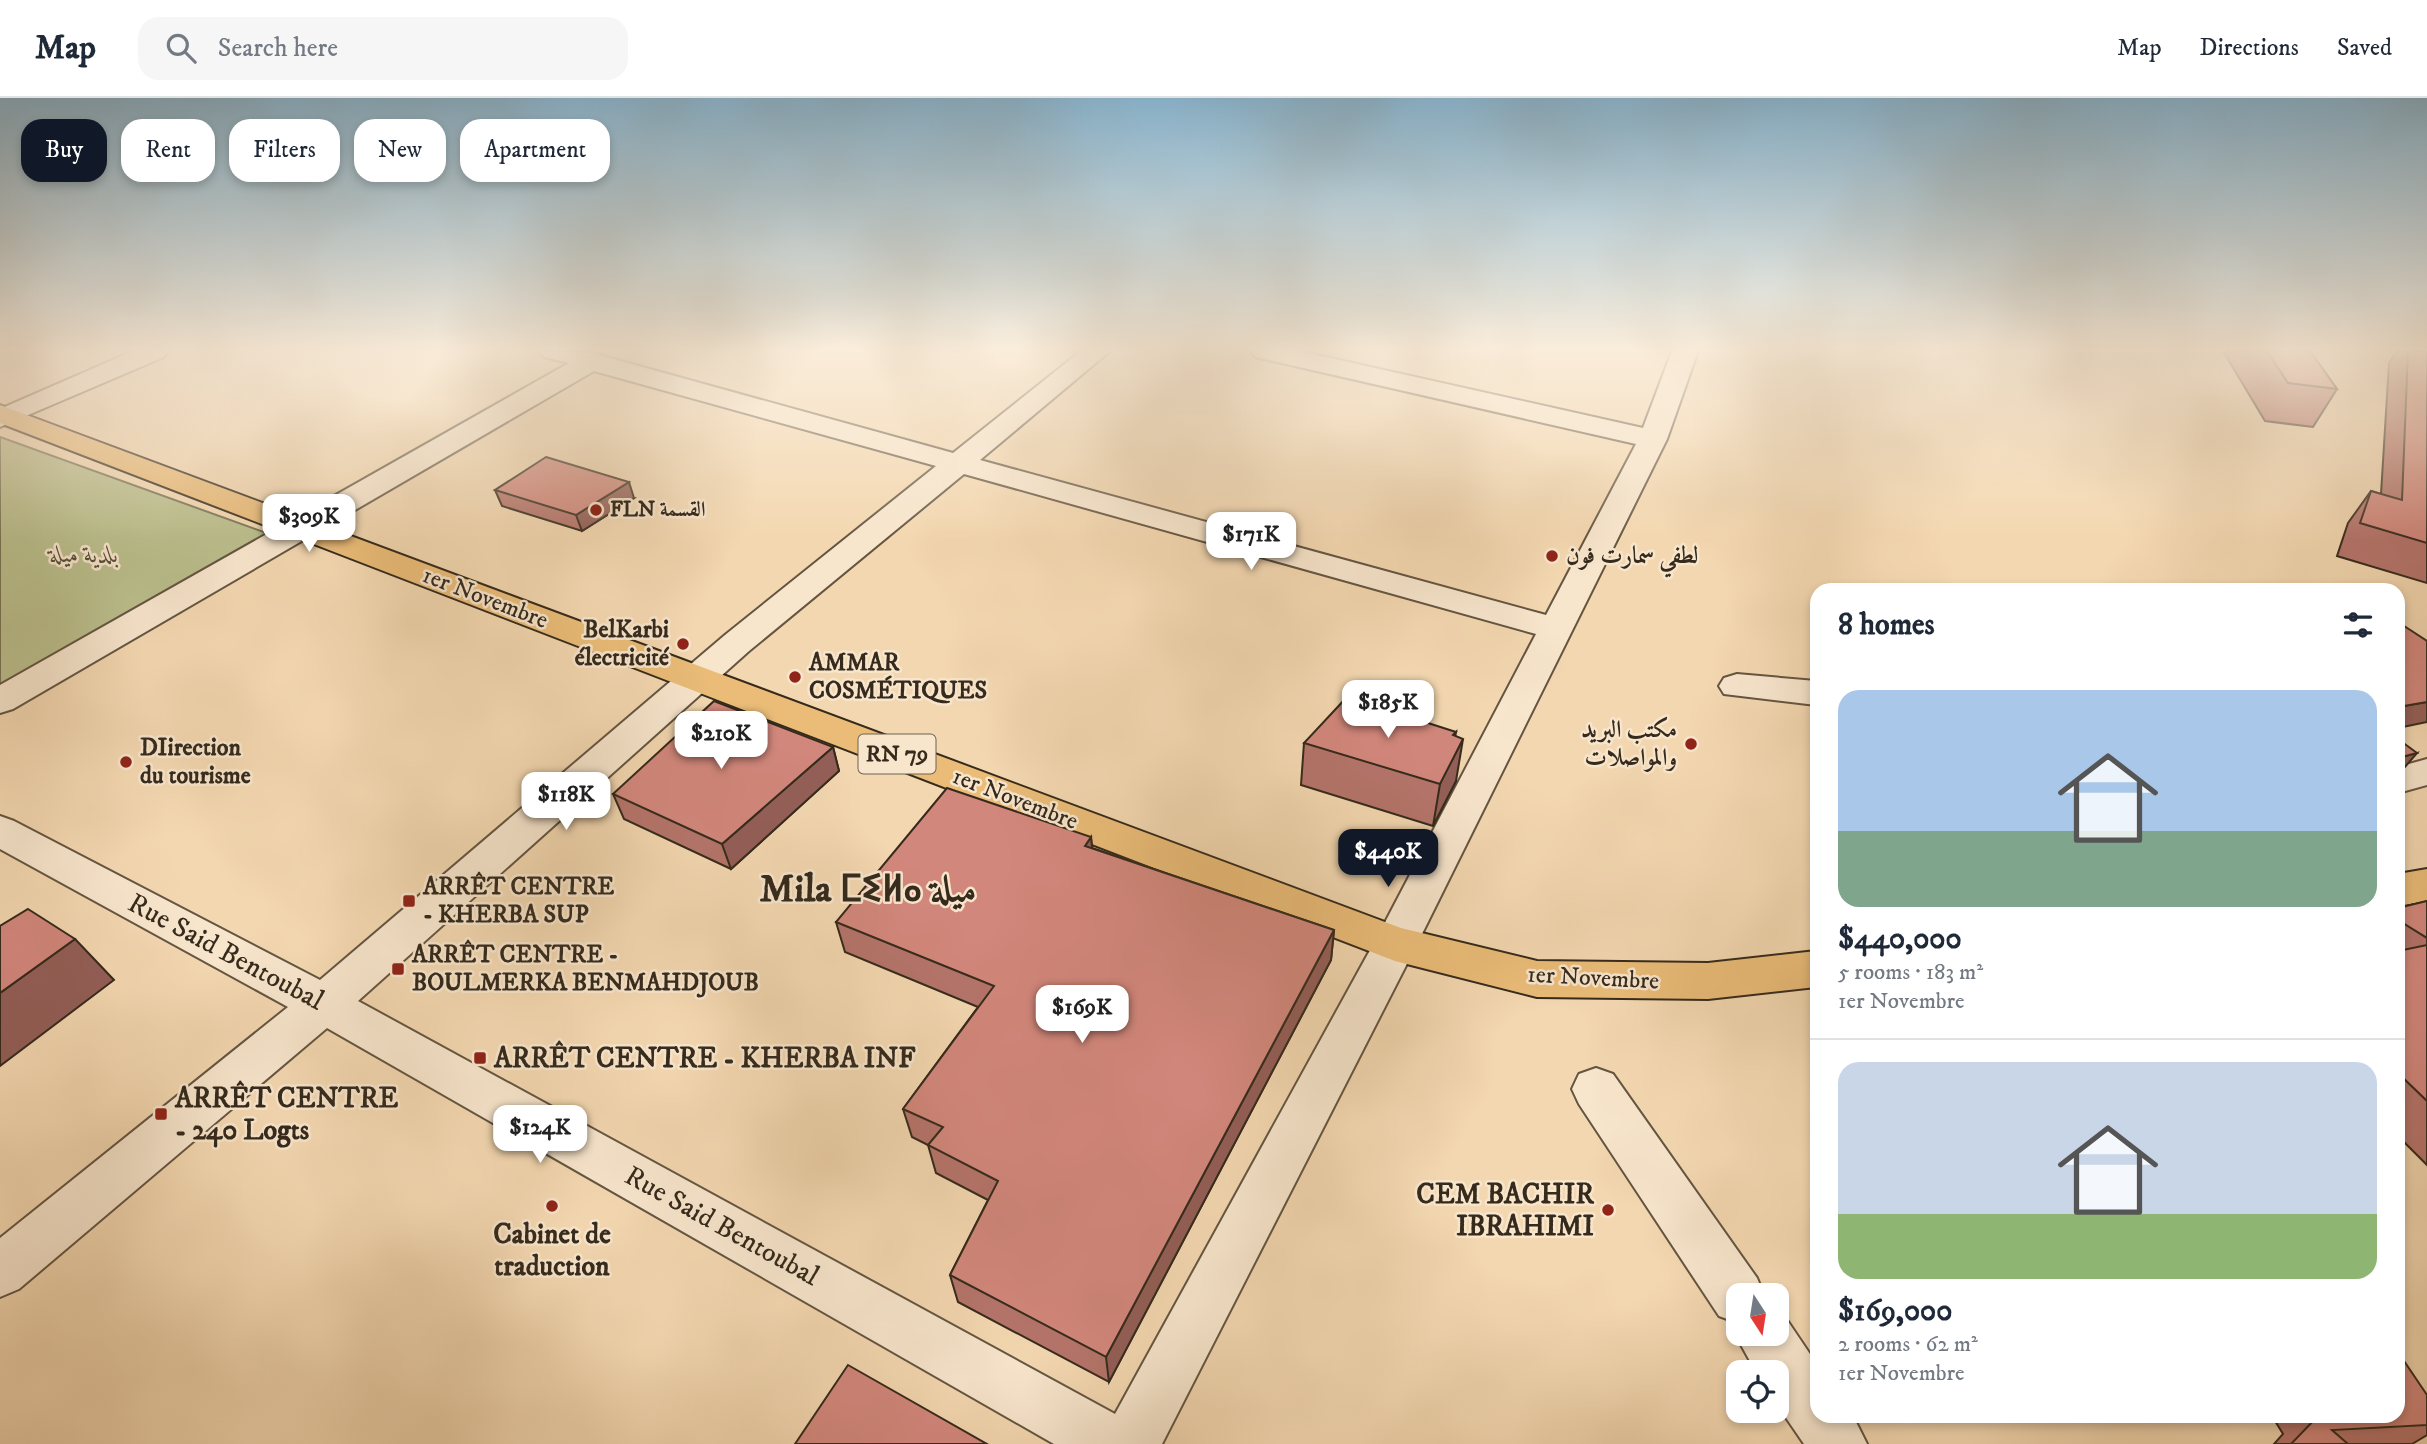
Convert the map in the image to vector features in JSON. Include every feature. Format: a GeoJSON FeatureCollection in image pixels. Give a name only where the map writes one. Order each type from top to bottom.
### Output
{"type":"FeatureCollection","features":[{"type":"Feature","properties":{"kind":"main road","name":"1er Novembre"},"geometry":{"type":"LineString","coordinates":[[3,416],[1395,944],[1537,979],[1708,981],[1810,970]]}},
{"type":"Feature","properties":{"kind":"main road"},"geometry":{"type":"LineString","coordinates":[[2405,889],[2427,886]]}},
{"type":"Feature","properties":{"kind":"street"},"geometry":{"type":"LineString","coordinates":[[0,701],[500,414]]}},
{"type":"Feature","properties":{"kind":"street"},"geometry":{"type":"LineString","coordinates":[[782,414],[1556,629]]}},
{"type":"Feature","properties":{"kind":"street"},"geometry":{"type":"LineString","coordinates":[[0,1270],[324,1004],[696,678],[1020,414]]}},
{"type":"Feature","properties":{"kind":"street"},"geometry":{"type":"LineString","coordinates":[[1542,414],[1653,439]]}},
{"type":"Feature","properties":{"kind":"street"},"geometry":{"type":"LineString","coordinates":[[1131,1444],[1395,944],[1653,439],[1662,414]]}},
{"type":"Feature","properties":{"kind":"street"},"geometry":{"type":"LineString","coordinates":[[1737,686],[1810,692]]}},
{"type":"Feature","properties":{"kind":"street"},"geometry":{"type":"LineString","coordinates":[[2405,778],[2427,772]]}},
{"type":"Feature","properties":{"kind":"street","name":"Rue Said Bentoubal"},"geometry":{"type":"LineString","coordinates":[[0,831],[324,1004],[1111,1444]]}},
{"type":"Feature","properties":{"kind":"street"},"geometry":{"type":"LineString","coordinates":[[1596,1089],[1728,1283]]}},
{"type":"Feature","properties":{"kind":"street"},"geometry":{"type":"LineString","coordinates":[[1771,1346],[1810,1402]]}},
{"type":"Feature","properties":{"kind":"street"},"geometry":{"type":"LineString","coordinates":[[1824,1423],[1838,1444]]}},
{"type":"Feature","properties":{"kind":"green space","name":"بلدية ميلة"},"geometry":{"type":"Polygon","coordinates":[[[0,437],[283,539],[0,701],[0,437]]]}},
{"type":"Feature","properties":{"kind":"building"},"geometry":{"type":"Polygon","coordinates":[[[2405,414],[2427,414],[2427,543],[2360,523],[2371,491],[2402,500],[2405,414]]]}},
{"type":"Feature","properties":{"kind":"building"},"geometry":{"type":"Polygon","coordinates":[[[546,457],[629,482],[576,515],[495,490],[546,457]]]}},
{"type":"Feature","properties":{"kind":"building"},"geometry":{"type":"Polygon","coordinates":[[[2405,627],[2427,641],[2427,702],[2405,706],[2405,627]]]}},
{"type":"Feature","properties":{"kind":"building"},"geometry":{"type":"Polygon","coordinates":[[[1347,697],[1456,732],[1453,735],[1463,739],[1440,784],[1304,743],[1347,697]]]}},
{"type":"Feature","properties":{"kind":"building"},"geometry":{"type":"Polygon","coordinates":[[[714,701],[833,747],[722,844],[613,794],[714,701]]]}},
{"type":"Feature","properties":{"kind":"building"},"geometry":{"type":"Polygon","coordinates":[[[2405,744],[2417,753],[2405,756],[2405,744]]]}},
{"type":"Feature","properties":{"kind":"building"},"geometry":{"type":"Polygon","coordinates":[[[947,788],[1091,837],[1085,846],[1334,930],[1106,1357],[950,1275],[998,1181],[928,1145],[943,1127],[903,1109],[994,986],[836,922],[947,788]]]}},
{"type":"Feature","properties":{"kind":"building"},"geometry":{"type":"Polygon","coordinates":[[[2427,901],[2427,938],[2405,924],[2405,906],[2427,901]]]}},
{"type":"Feature","properties":{"kind":"building"},"geometry":{"type":"Polygon","coordinates":[[[28,909],[75,939],[0,993],[0,926],[28,909]]]}},
{"type":"Feature","properties":{"kind":"building"},"geometry":{"type":"Polygon","coordinates":[[[2427,945],[2427,1101],[2405,1080],[2405,950],[2427,945]]]}},
{"type":"Feature","properties":{"kind":"building"},"geometry":{"type":"Polygon","coordinates":[[[2405,1362],[2427,1395],[2427,1425],[2332,1430],[2348,1444],[2291,1444],[2311,1423],[2405,1423],[2405,1362]]]}},
{"type":"Feature","properties":{"kind":"building"},"geometry":{"type":"Polygon","coordinates":[[[848,1365],[987,1444],[795,1444],[848,1365]]]}},
{"type":"Feature","properties":{"kind":"place","name":"FLN القسمة"},"geometry":{"type":"Point","coordinates":[596,510]}},
{"type":"Feature","properties":{"kind":"place","name":"لطفي سمارت فون"},"geometry":{"type":"Point","coordinates":[1552,556]}},
{"type":"Feature","properties":{"kind":"place","name":"BelKarbi électricité"},"geometry":{"type":"Point","coordinates":[683,644]}},
{"type":"Feature","properties":{"kind":"place","name":"AMMAR COSMÉTIQUES"},"geometry":{"type":"Point","coordinates":[795,677]}},
{"type":"Feature","properties":{"kind":"place","name":"مكتب البريد والمواصلات"},"geometry":{"type":"Point","coordinates":[1691,744]}},
{"type":"Feature","properties":{"kind":"place","name":"DIirection du tourisme"},"geometry":{"type":"Point","coordinates":[126,762]}},
{"type":"Feature","properties":{"kind":"place","name":"ARRÊT CENTRE - KHERBA SUP"},"geometry":{"type":"Point","coordinates":[409,901]}},
{"type":"Feature","properties":{"kind":"place","name":"ARRÊT CENTRE - BOULMERKA BENMAHDJOUB"},"geometry":{"type":"Point","coordinates":[398,969]}},
{"type":"Feature","properties":{"kind":"place","name":"ARRÊT CENTRE - KHERBA INF"},"geometry":{"type":"Point","coordinates":[480,1058]}},
{"type":"Feature","properties":{"kind":"place","name":"ARRÊT CENTRE - 240 Logts"},"geometry":{"type":"Point","coordinates":[161,1114]}},
{"type":"Feature","properties":{"kind":"place","name":"Cabinet de traduction"},"geometry":{"type":"Point","coordinates":[552,1206]}},
{"type":"Feature","properties":{"kind":"place","name":"CEM BACHIR IBRAHIMI"},"geometry":{"type":"Point","coordinates":[1608,1210]}},
{"type":"Feature","properties":{"kind":"district","name":"Mila ⵎⵉⵍⴰ ميلة"},"geometry":{"type":"Point","coordinates":[868,890]}}]}
